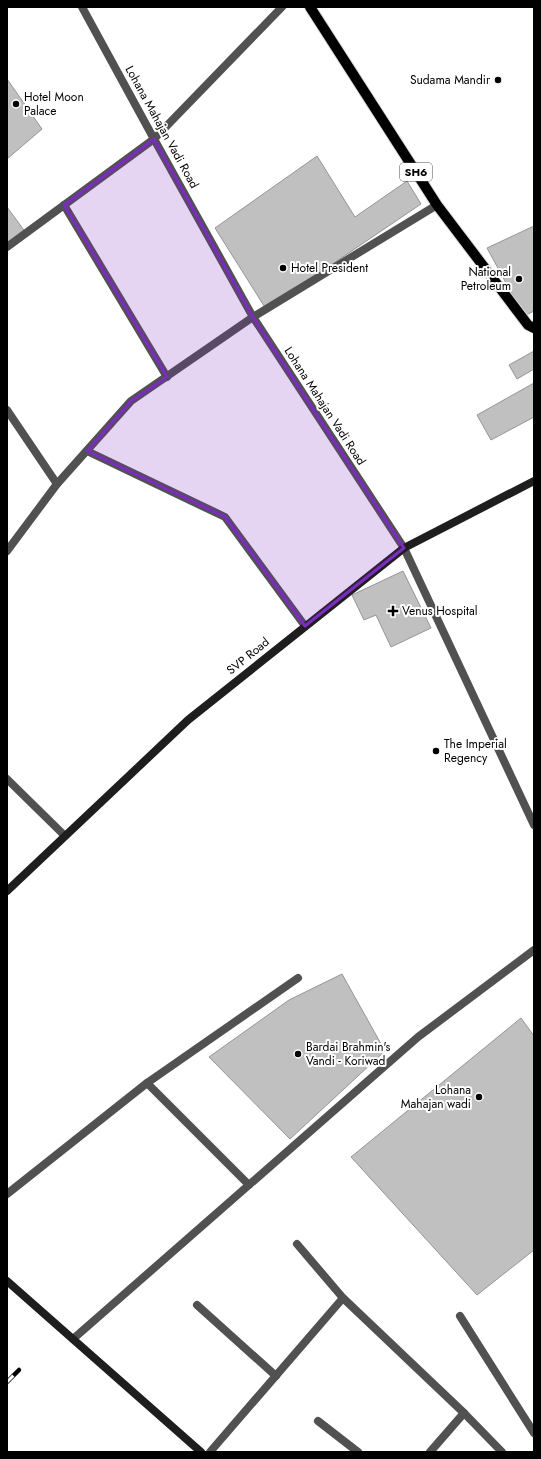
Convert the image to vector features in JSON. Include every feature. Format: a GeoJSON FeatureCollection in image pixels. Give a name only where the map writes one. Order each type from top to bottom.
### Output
{"type":"FeatureCollection","features":[{"type":"Feature","properties":{"kind":"main road","name":"SH6"},"geometry":{"type":"LineString","coordinates":[[310,7],[437,205],[528,325],[534,328]]}},
{"type":"Feature","properties":{"kind":"main road","name":"SVP Road"},"geometry":{"type":"LineString","coordinates":[[7,891],[188,720],[404,548],[534,481]]}},
{"type":"Feature","properties":{"kind":"main road"},"geometry":{"type":"LineString","coordinates":[[7,1281],[201,1452]]}},
{"type":"Feature","properties":{"kind":"street","name":"Lohana Mahajan Vadi Road"},"geometry":{"type":"LineString","coordinates":[[82,7],[253,317],[404,548],[534,825]]}},
{"type":"Feature","properties":{"kind":"street"},"geometry":{"type":"LineString","coordinates":[[7,247],[154,139],[282,7]]}},
{"type":"Feature","properties":{"kind":"street"},"geometry":{"type":"LineString","coordinates":[[64,205],[167,377]]}},
{"type":"Feature","properties":{"kind":"street"},"geometry":{"type":"LineString","coordinates":[[7,551],[57,484],[131,401],[253,317],[437,205]]}},
{"type":"Feature","properties":{"kind":"street"},"geometry":{"type":"LineString","coordinates":[[7,410],[57,484]]}},
{"type":"Feature","properties":{"kind":"street"},"geometry":{"type":"LineString","coordinates":[[87,451],[225,517],[305,626]]}},
{"type":"Feature","properties":{"kind":"street"},"geometry":{"type":"LineString","coordinates":[[7,779],[65,836]]}},
{"type":"Feature","properties":{"kind":"street"},"geometry":{"type":"LineString","coordinates":[[73,1339],[418,1037],[534,950]]}},
{"type":"Feature","properties":{"kind":"street"},"geometry":{"type":"LineString","coordinates":[[7,1194],[147,1083],[298,978]]}},
{"type":"Feature","properties":{"kind":"street"},"geometry":{"type":"LineString","coordinates":[[147,1083],[249,1185]]}},
{"type":"Feature","properties":{"kind":"street"},"geometry":{"type":"LineString","coordinates":[[297,1244],[343,1298],[464,1413],[502,1452]]}},
{"type":"Feature","properties":{"kind":"street"},"geometry":{"type":"LineString","coordinates":[[210,1452],[343,1298]]}},
{"type":"Feature","properties":{"kind":"street"},"geometry":{"type":"LineString","coordinates":[[197,1305],[276,1376]]}},
{"type":"Feature","properties":{"kind":"street"},"geometry":{"type":"LineString","coordinates":[[460,1316],[534,1433]]}},
{"type":"Feature","properties":{"kind":"street"},"geometry":{"type":"LineString","coordinates":[[430,1452],[464,1413]]}},
{"type":"Feature","properties":{"kind":"street"},"geometry":{"type":"LineString","coordinates":[[318,1421],[358,1452]]}},
{"type":"Feature","properties":{"kind":"highlighted area"},"geometry":{"type":"Polygon","coordinates":[[[154,139],[253,317],[404,548],[305,626],[225,517],[87,451],[131,401],[167,377],[64,205],[154,139]]]}},
{"type":"Feature","properties":{"kind":"building","name":"Hotel Moon Palace"},"geometry":{"type":"Polygon","coordinates":[[[7,79],[42,129],[7,159],[7,79]]]}},
{"type":"Feature","properties":{"kind":"building","name":"Hotel President"},"geometry":{"type":"Polygon","coordinates":[[[317,156],[355,217],[407,181],[421,204],[266,309],[215,228],[317,156]]]}},
{"type":"Feature","properties":{"kind":"building"},"geometry":{"type":"Polygon","coordinates":[[[7,207],[26,233],[7,247],[7,207]]]}},
{"type":"Feature","properties":{"kind":"building","name":"National Petroleum"},"geometry":{"type":"Polygon","coordinates":[[[534,226],[534,311],[524,316],[487,248],[534,226]]]}},
{"type":"Feature","properties":{"kind":"building"},"geometry":{"type":"Polygon","coordinates":[[[534,351],[534,369],[517,379],[509,365],[534,351]]]}},
{"type":"Feature","properties":{"kind":"building"},"geometry":{"type":"Polygon","coordinates":[[[534,383],[534,417],[491,440],[477,415],[534,383]]]}},
{"type":"Feature","properties":{"kind":"building"},"geometry":{"type":"Polygon","coordinates":[[[403,571],[431,628],[391,647],[376,615],[364,620],[352,595],[403,571]]]}},
{"type":"Feature","properties":{"kind":"building","name":"Bardai Brahmin's Vandi - Koriwad"},"geometry":{"type":"Polygon","coordinates":[[[342,974],[385,1051],[290,1139],[209,1057],[289,1000],[342,974]]]}},
{"type":"Feature","properties":{"kind":"building","name":"Lohana Mahajan wadi"},"geometry":{"type":"Polygon","coordinates":[[[521,1018],[534,1036],[534,1250],[477,1295],[351,1157],[521,1018]]]}},
{"type":"Feature","properties":{"kind":"railway"},"geometry":{"type":"LineString","coordinates":[[7,1382],[19,1370]]}},
{"type":"Feature","properties":{"kind":"place","name":"Sudama Mandir"},"geometry":{"type":"Point","coordinates":[498,80]}},
{"type":"Feature","properties":{"kind":"place","name":"Hotel Moon Palace"},"geometry":{"type":"Point","coordinates":[16,104]}},
{"type":"Feature","properties":{"kind":"place","name":"Hotel President"},"geometry":{"type":"Point","coordinates":[283,268]}},
{"type":"Feature","properties":{"kind":"place","name":"National Petroleum"},"geometry":{"type":"Point","coordinates":[519,279]}},
{"type":"Feature","properties":{"kind":"place","name":"Venus Hospital"},"geometry":{"type":"Point","coordinates":[393,611]}},
{"type":"Feature","properties":{"kind":"place","name":"The Imperial Regency"},"geometry":{"type":"Point","coordinates":[436,751]}},
{"type":"Feature","properties":{"kind":"place","name":"Bardai Brahmin's Vandi - Koriwad"},"geometry":{"type":"Point","coordinates":[298,1054]}},
{"type":"Feature","properties":{"kind":"place","name":"Lohana Mahajan wadi"},"geometry":{"type":"Point","coordinates":[479,1097]}}]}
